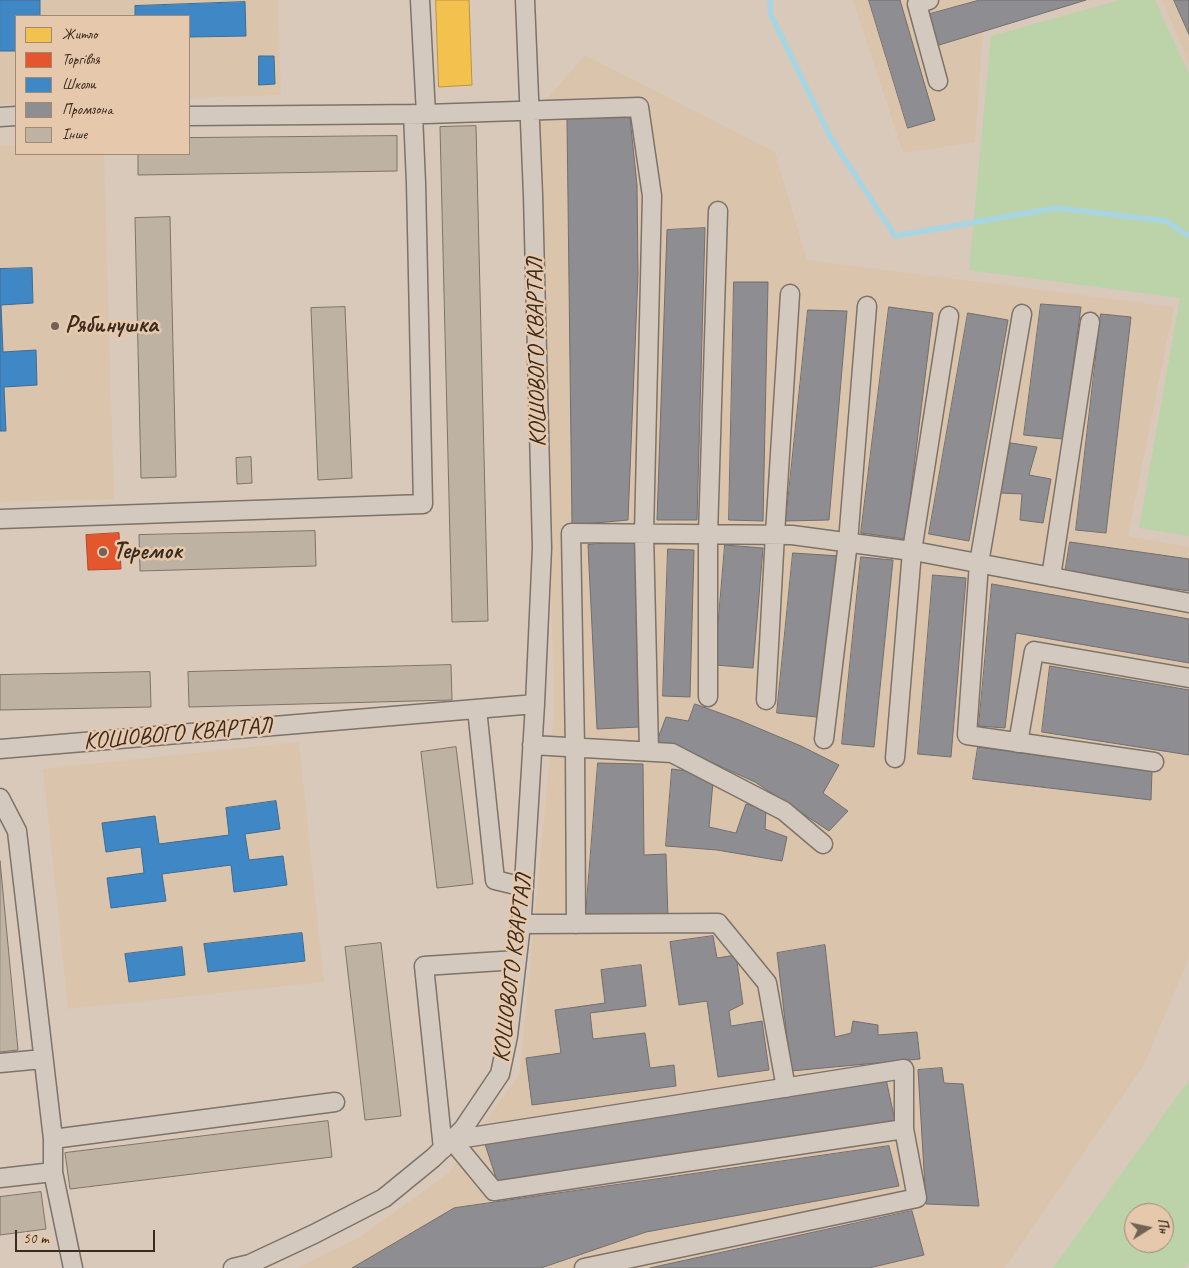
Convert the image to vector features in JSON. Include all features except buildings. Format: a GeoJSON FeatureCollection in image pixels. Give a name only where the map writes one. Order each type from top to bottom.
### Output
{"type":"FeatureCollection","features":[{"type":"Feature","properties":{"kind":"street"},"geometry":{"type":"LineString","coordinates":[[0,518],[423,504],[416,183],[420,0]]}},
{"type":"Feature","properties":{"kind":"street","name":"КОШОВОГО КВАРТАЛ"},"geometry":{"type":"LineString","coordinates":[[233,1268],[250,1264],[384,1198],[433,1158],[462,1129],[500,1074],[508,1036],[521,924],[535,704],[542,548],[530,110],[525,0]]}},
{"type":"Feature","properties":{"kind":"street"},"geometry":{"type":"LineString","coordinates":[[920,1],[938,81]]}},
{"type":"Feature","properties":{"kind":"street"},"geometry":{"type":"LineString","coordinates":[[190,116],[419,114],[639,107],[652,196],[644,534],[648,751]]}},
{"type":"Feature","properties":{"kind":"street"},"geometry":{"type":"LineString","coordinates":[[0,117],[15,116]]}},
{"type":"Feature","properties":{"kind":"street"},"geometry":{"type":"LineString","coordinates":[[708,697],[708,534],[718,211]]}},
{"type":"Feature","properties":{"kind":"street"},"geometry":{"type":"LineString","coordinates":[[766,700],[790,294]]}},
{"type":"Feature","properties":{"kind":"street"},"geometry":{"type":"LineString","coordinates":[[824,739],[848,542],[867,306]]}},
{"type":"Feature","properties":{"kind":"street"},"geometry":{"type":"LineString","coordinates":[[1022,314],[979,563],[967,735],[1154,762]]}},
{"type":"Feature","properties":{"kind":"street"},"geometry":{"type":"LineString","coordinates":[[895,758],[912,551],[950,316]]}},
{"type":"Feature","properties":{"kind":"street"},"geometry":{"type":"LineString","coordinates":[[1051,577],[1090,322]]}},
{"type":"Feature","properties":{"kind":"street"},"geometry":{"type":"LineString","coordinates":[[576,924],[571,533],[792,534],[912,551],[1189,603]]}},
{"type":"Feature","properties":{"kind":"street"},"geometry":{"type":"LineString","coordinates":[[1018,743],[1034,652],[1189,678]]}},
{"type":"Feature","properties":{"kind":"street","name":"КОШОВОГО КВАРТАЛ"},"geometry":{"type":"LineString","coordinates":[[0,749],[535,704]]}},
{"type":"Feature","properties":{"kind":"street"},"geometry":{"type":"LineString","coordinates":[[477,709],[495,880],[524,886]]}},
{"type":"Feature","properties":{"kind":"street"},"geometry":{"type":"LineString","coordinates":[[532,745],[672,752],[784,811],[823,844]]}},
{"type":"Feature","properties":{"kind":"street"},"geometry":{"type":"LineString","coordinates":[[0,798],[17,831],[44,1059],[52,1139],[53,1172],[73,1268]]}},
{"type":"Feature","properties":{"kind":"street"},"geometry":{"type":"LineString","coordinates":[[521,924],[718,924],[767,983],[786,1088]]}},
{"type":"Feature","properties":{"kind":"street"},"geometry":{"type":"LineString","coordinates":[[517,960],[424,966],[447,1144],[494,1191],[904,1129]]}},
{"type":"Feature","properties":{"kind":"street"},"geometry":{"type":"LineString","coordinates":[[0,1064],[44,1059]]}},
{"type":"Feature","properties":{"kind":"street"},"geometry":{"type":"LineString","coordinates":[[447,1144],[904,1069],[904,1129],[917,1198],[584,1268]]}},
{"type":"Feature","properties":{"kind":"street"},"geometry":{"type":"LineString","coordinates":[[52,1139],[335,1102]]}},
{"type":"Feature","properties":{"kind":"street"},"geometry":{"type":"LineString","coordinates":[[0,1178],[53,1172]]}},
{"type":"Feature","properties":{"kind":"shaded area"},"geometry":{"type":"Polygon","coordinates":[[[0,0],[278,0],[281,95],[190,98],[190,15],[15,15],[15,104],[0,105],[0,0]]]}},
{"type":"Feature","properties":{"kind":"shaded area"},"geometry":{"type":"Polygon","coordinates":[[[853,0],[1091,0],[983,29],[975,142],[903,153],[853,0]]]}},
{"type":"Feature","properties":{"kind":"shaded area"},"geometry":{"type":"Polygon","coordinates":[[[1162,0],[1189,0],[1189,62],[1162,0]]]}},
{"type":"Feature","properties":{"kind":"shaded area"},"geometry":{"type":"Polygon","coordinates":[[[585,55],[775,152],[807,260],[1174,307],[1128,536],[1189,547],[1189,957],[1145,1063],[1005,1268],[297,1268],[358,1238],[449,1173],[520,1073],[554,711],[539,108],[585,55]]]}},
{"type":"Feature","properties":{"kind":"shaded area","name":"Рябинушка"},"geometry":{"type":"Polygon","coordinates":[[[15,145],[15,155],[104,155],[114,499],[0,502],[0,147],[15,145]]]}},
{"type":"Feature","properties":{"kind":"shaded area"},"geometry":{"type":"Polygon","coordinates":[[[299,742],[324,982],[68,1009],[43,769],[299,742]]]}},
{"type":"Feature","properties":{"kind":"green space"},"geometry":{"type":"Polygon","coordinates":[[[1120,0],[1155,0],[1189,74],[1189,536],[1139,528],[1180,298],[969,270],[991,36],[1120,0]]]}},
{"type":"Feature","properties":{"kind":"green space"},"geometry":{"type":"Polygon","coordinates":[[[1189,1080],[1189,1263],[1183,1268],[1053,1268],[1189,1080]]]}},
{"type":"Feature","properties":{"kind":"waterway"},"geometry":{"type":"LineString","coordinates":[[770,0],[771,15],[831,138],[895,236],[1056,208],[1166,221],[1189,236]]}},
{"type":"Feature","properties":{"kind":"place","name":"Рябинушка"},"geometry":{"type":"Point","coordinates":[55,326]}},
{"type":"Feature","properties":{"kind":"place","name":"Теремок"},"geometry":{"type":"Point","coordinates":[103,552]}}]}
